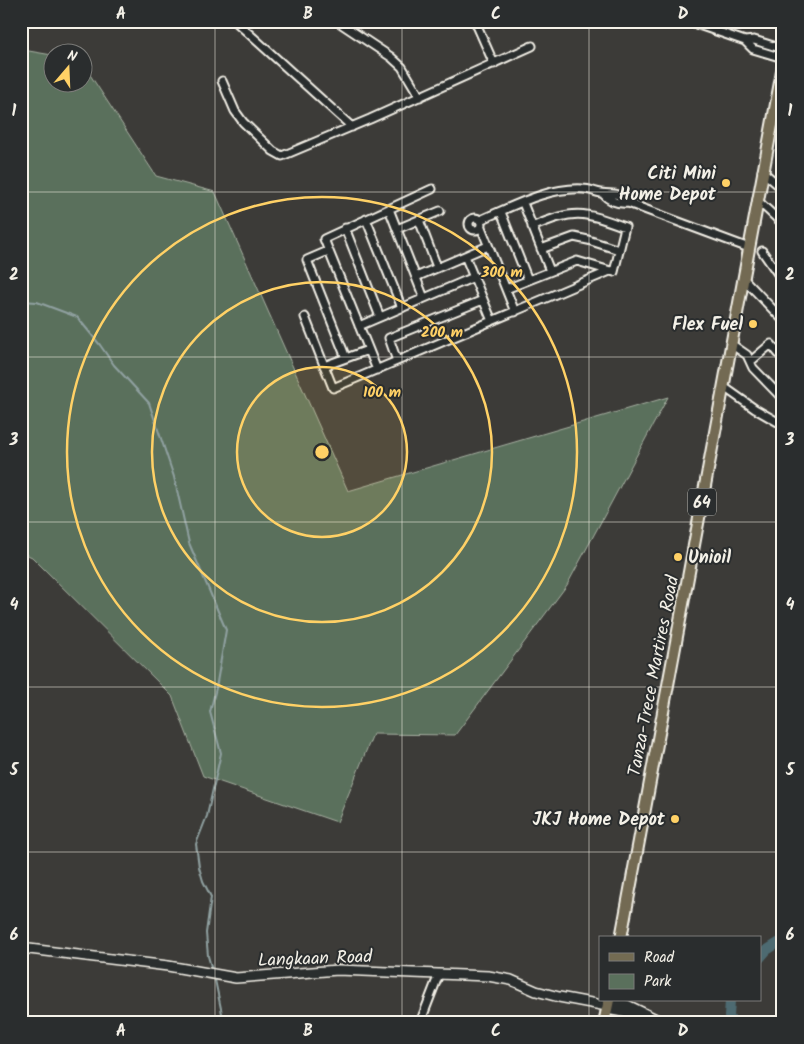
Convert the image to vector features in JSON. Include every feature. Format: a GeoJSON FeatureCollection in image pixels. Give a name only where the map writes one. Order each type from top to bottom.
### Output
{"type":"FeatureCollection","features":[{"type":"Feature","properties":{"kind":"main road","name":"Tanza-Trece Martires Road"},"geometry":{"type":"LineString","coordinates":[[621,936],[724,387],[762,171],[778,115],[783,66]]}},
{"type":"Feature","properties":{"kind":"main road"},"geometry":{"type":"LineString","coordinates":[[604,1023],[608,1004]]}},
{"type":"Feature","properties":{"kind":"street"},"geometry":{"type":"LineString","coordinates":[[235,21],[352,127]]}},
{"type":"Feature","properties":{"kind":"street"},"geometry":{"type":"LineString","coordinates":[[337,21],[397,62],[410,79],[420,97]]}},
{"type":"Feature","properties":{"kind":"street"},"geometry":{"type":"LineString","coordinates":[[475,21],[494,64]]}},
{"type":"Feature","properties":{"kind":"street"},"geometry":{"type":"LineString","coordinates":[[687,21],[745,41],[754,40],[783,49]]}},
{"type":"Feature","properties":{"kind":"street"},"geometry":{"type":"LineString","coordinates":[[745,41],[753,49],[783,58]]}},
{"type":"Feature","properties":{"kind":"street"},"geometry":{"type":"LineString","coordinates":[[222,81],[235,111],[243,122],[273,151],[282,156],[352,127],[532,46]]}},
{"type":"Feature","properties":{"kind":"street"},"geometry":{"type":"LineString","coordinates":[[762,171],[783,189]]}},
{"type":"Feature","properties":{"kind":"street"},"geometry":{"type":"LineString","coordinates":[[376,370],[324,239],[432,189]]}},
{"type":"Feature","properties":{"kind":"street"},"geometry":{"type":"LineString","coordinates":[[515,312],[480,224],[501,212],[552,192],[583,189],[603,194],[610,192],[623,196],[628,203],[749,248]]}},
{"type":"Feature","properties":{"kind":"street"},"geometry":{"type":"LineString","coordinates":[[757,200],[783,224]]}},
{"type":"Feature","properties":{"kind":"street"},"geometry":{"type":"LineString","coordinates":[[523,203],[550,271]]}},
{"type":"Feature","properties":{"kind":"street"},"geometry":{"type":"LineString","coordinates":[[388,209],[424,298]]}},
{"type":"Feature","properties":{"kind":"street"},"geometry":{"type":"LineString","coordinates":[[397,229],[440,211]]}},
{"type":"Feature","properties":{"kind":"street"},"geometry":{"type":"LineString","coordinates":[[501,212],[528,280]]}},
{"type":"Feature","properties":{"kind":"street"},"geometry":{"type":"LineString","coordinates":[[305,317],[333,388],[610,271],[614,272],[625,227],[594,216],[578,214],[564,215],[532,227]]}},
{"type":"Feature","properties":{"kind":"street"},"geometry":{"type":"LineString","coordinates":[[366,219],[402,308]]}},
{"type":"Feature","properties":{"kind":"street"},"geometry":{"type":"LineString","coordinates":[[419,220],[437,268]]}},
{"type":"Feature","properties":{"kind":"street"},"geometry":{"type":"LineString","coordinates":[[345,228],[380,317]]}},
{"type":"Feature","properties":{"kind":"street"},"geometry":{"type":"LineString","coordinates":[[542,249],[574,237],[620,250]]}},
{"type":"Feature","properties":{"kind":"street"},"geometry":{"type":"LineString","coordinates":[[416,277],[488,246]]}},
{"type":"Feature","properties":{"kind":"street"},"geometry":{"type":"LineString","coordinates":[[762,251],[783,281]]}},
{"type":"Feature","properties":{"kind":"street"},"geometry":{"type":"LineString","coordinates":[[328,252],[307,260],[346,358]]}},
{"type":"Feature","properties":{"kind":"street"},"geometry":{"type":"LineString","coordinates":[[465,256],[492,321]]}},
{"type":"Feature","properties":{"kind":"street"},"geometry":{"type":"LineString","coordinates":[[506,289],[577,261],[610,271]]}},
{"type":"Feature","properties":{"kind":"street"},"geometry":{"type":"LineString","coordinates":[[359,326],[474,277]]}},
{"type":"Feature","properties":{"kind":"street"},"geometry":{"type":"LineString","coordinates":[[743,278],[783,320]]}},
{"type":"Feature","properties":{"kind":"street"},"geometry":{"type":"LineString","coordinates":[[397,361],[389,338],[483,300]]}},
{"type":"Feature","properties":{"kind":"street"},"geometry":{"type":"LineString","coordinates":[[731,344],[747,355],[753,368],[783,399]]}},
{"type":"Feature","properties":{"kind":"street"},"geometry":{"type":"LineString","coordinates":[[750,361],[771,344],[783,359]]}},
{"type":"Feature","properties":{"kind":"street"},"geometry":{"type":"LineString","coordinates":[[324,366],[368,350]]}},
{"type":"Feature","properties":{"kind":"street"},"geometry":{"type":"LineString","coordinates":[[724,387],[755,409],[783,425]]}},
{"type":"Feature","properties":{"kind":"street","name":"Langkaan Road"},"geometry":{"type":"LineString","coordinates":[[21,948],[168,966],[236,978],[338,970],[495,977],[511,980],[559,997],[608,1004],[620,1008],[627,1005],[664,1023]]}},
{"type":"Feature","properties":{"kind":"street"},"geometry":{"type":"LineString","coordinates":[[420,1023],[439,974]]}},
{"type":"Feature","properties":{"kind":"green space"},"geometry":{"type":"Polygon","coordinates":[[[21,51],[42,53],[42,92],[92,92],[92,78],[156,176],[215,192],[348,491],[668,397],[567,585],[455,735],[373,734],[337,822],[203,776],[172,696],[32,557],[21,552],[21,51]]]}},
{"type":"Feature","properties":{"kind":"waterway"},"geometry":{"type":"LineString","coordinates":[[21,301],[37,302],[77,317],[114,365],[149,403],[174,477],[189,543],[226,630],[210,712],[221,753],[207,816],[196,844],[199,867],[211,897],[206,933],[208,956],[212,970]]}},
{"type":"Feature","properties":{"kind":"waterway"},"geometry":{"type":"LineString","coordinates":[[762,956],[767,950],[783,940]]}},
{"type":"Feature","properties":{"kind":"waterway"},"geometry":{"type":"LineString","coordinates":[[215,980],[224,1023]]}},
{"type":"Feature","properties":{"kind":"waterway"},"geometry":{"type":"LineString","coordinates":[[730,1002],[729,1017],[733,1023]]}},
{"type":"Feature","properties":{"kind":"place","name":"Citi Mini Home Depot"},"geometry":{"type":"Point","coordinates":[726,183]}},
{"type":"Feature","properties":{"kind":"place","name":"Flex Fuel"},"geometry":{"type":"Point","coordinates":[753,324]}},
{"type":"Feature","properties":{"kind":"place","name":"Unioil"},"geometry":{"type":"Point","coordinates":[678,557]}},
{"type":"Feature","properties":{"kind":"place","name":"JKJ Home Depot"},"geometry":{"type":"Point","coordinates":[675,819]}}]}
